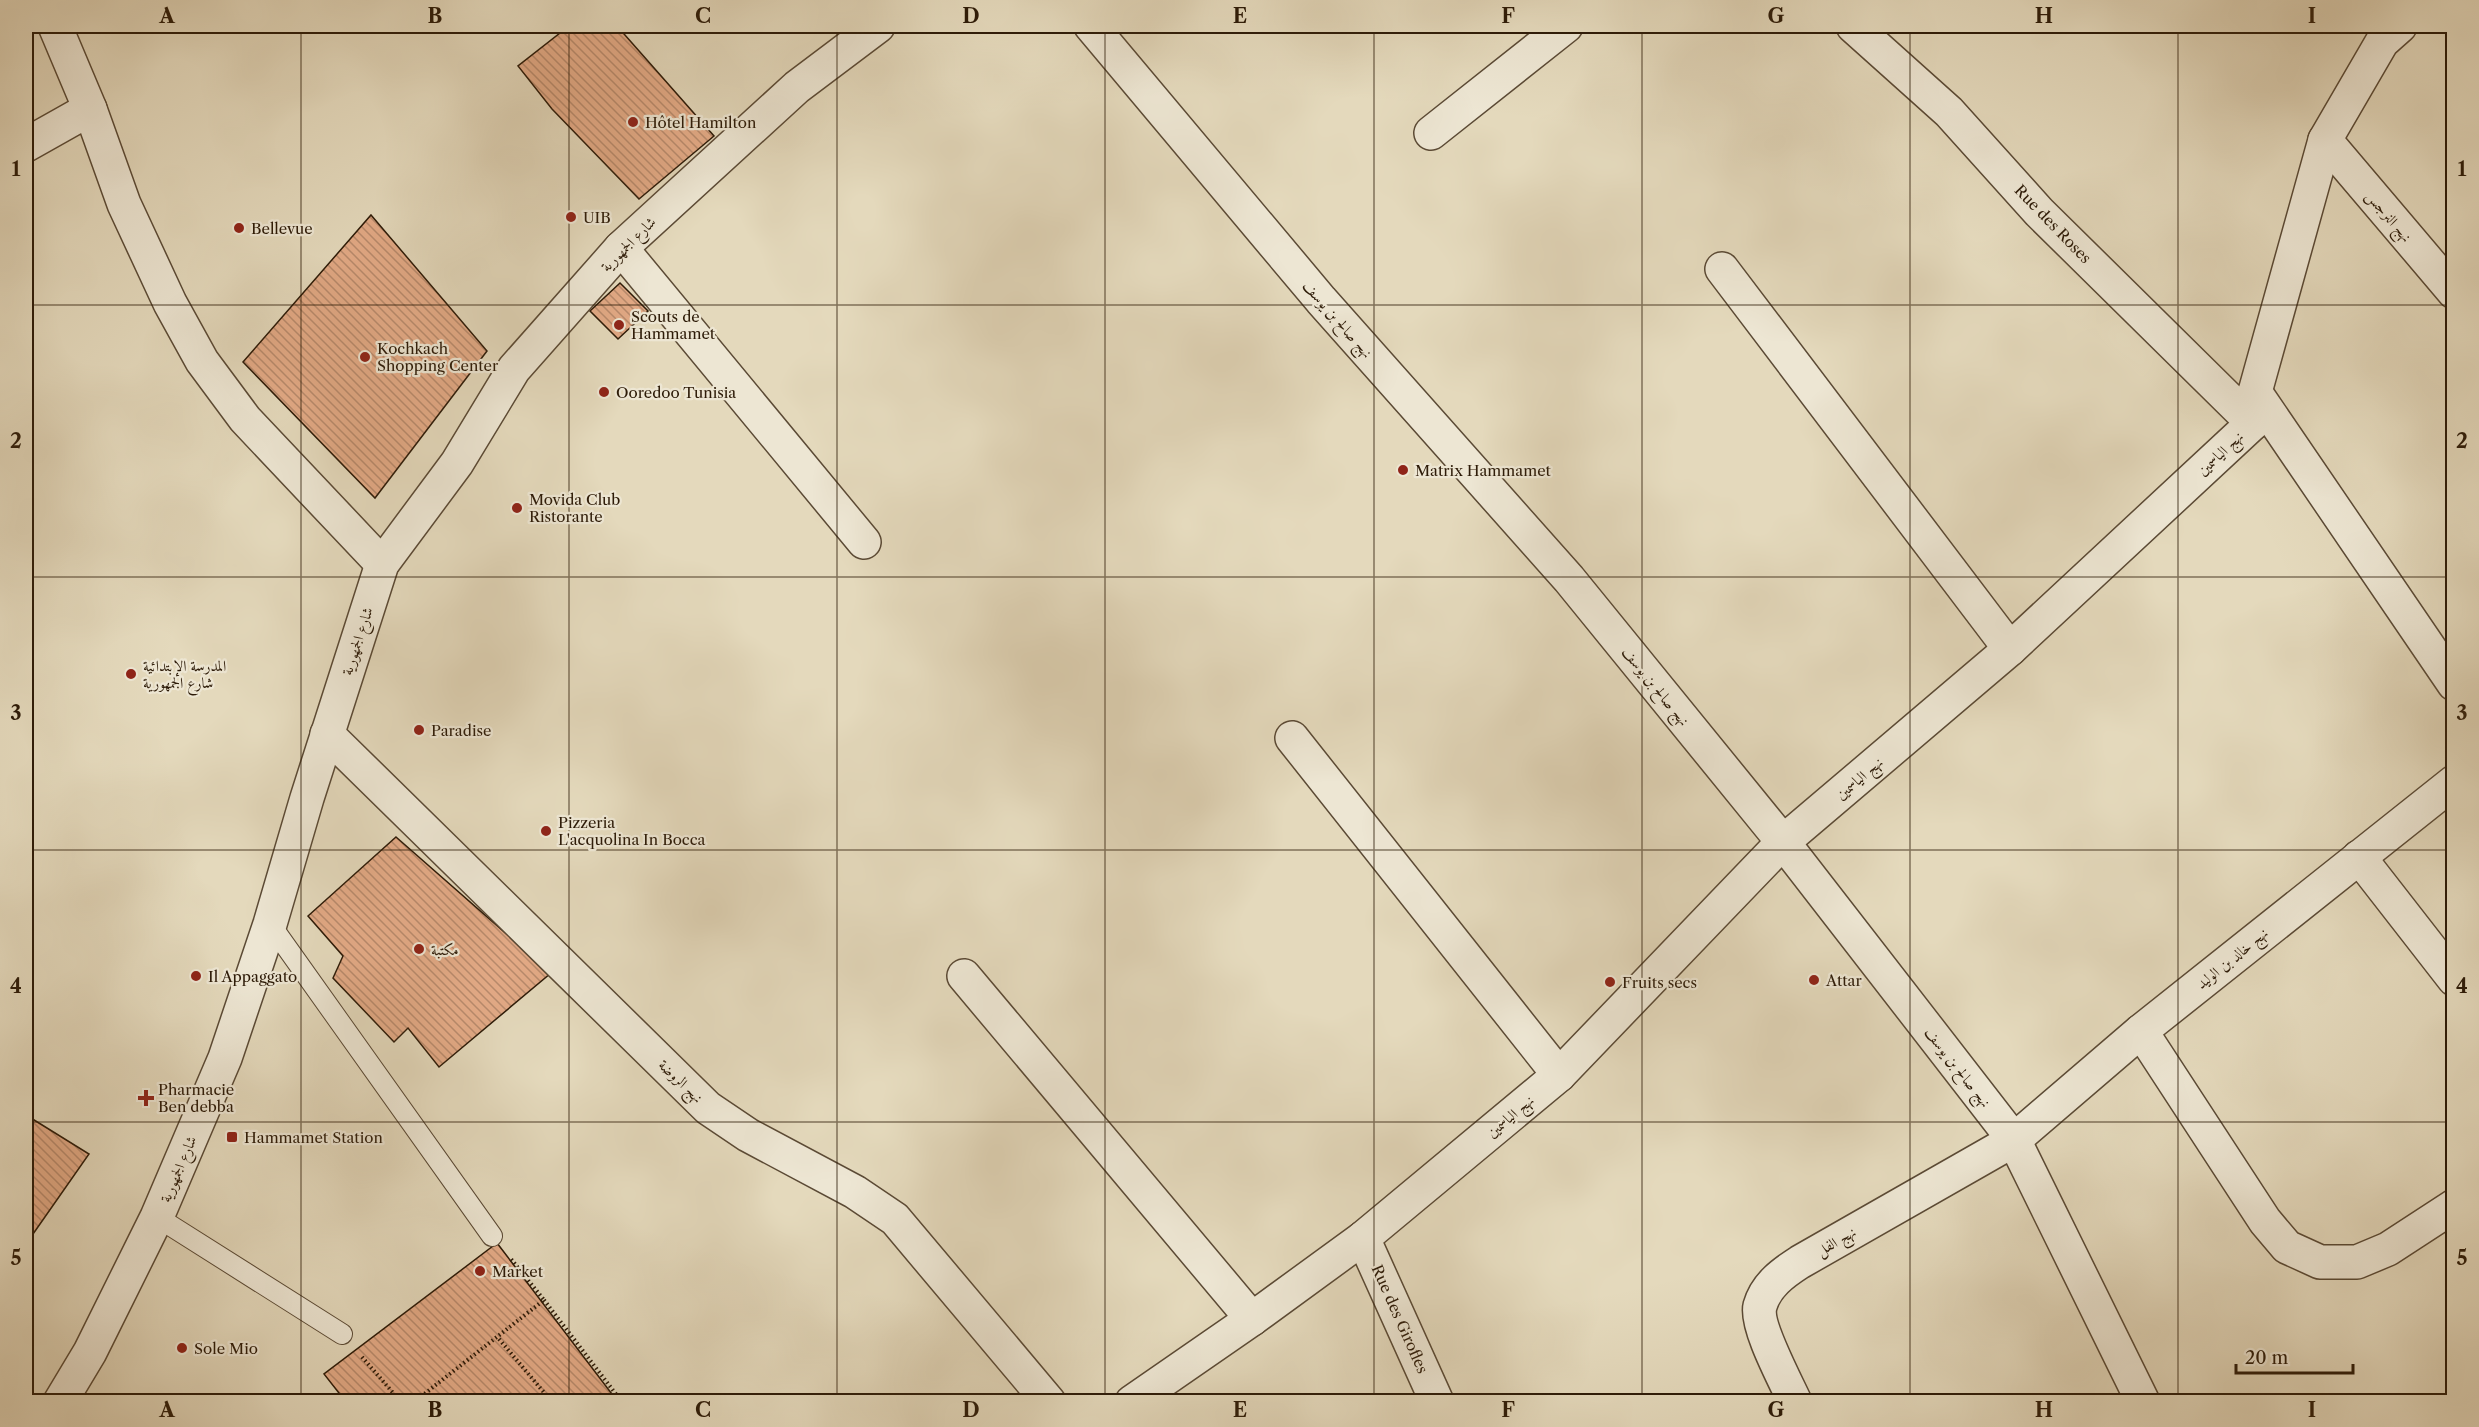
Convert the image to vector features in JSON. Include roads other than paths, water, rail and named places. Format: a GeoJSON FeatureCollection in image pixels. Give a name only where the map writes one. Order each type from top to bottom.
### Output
{"type":"FeatureCollection","features":[{"type":"Feature","properties":{"kind":"street"},"geometry":{"type":"LineString","coordinates":[[55,26],[90,108],[124,204],[147,256],[202,361],[245,419],[382,564]]}},
{"type":"Feature","properties":{"kind":"street","name":"شارع الجمهورية"},"geometry":{"type":"LineString","coordinates":[[60,1401],[90,1352],[157,1217],[225,1058],[270,924],[327,734],[382,564],[457,463],[514,369],[621,248],[797,87],[878,26]]}},
{"type":"Feature","properties":{"kind":"street","name":"نهج صالح بن يوسف"},"geometry":{"type":"LineString","coordinates":[[1090,26],[1321,300],[1569,579],[1783,842],[2014,1140],[2143,1401]]}},
{"type":"Feature","properties":{"kind":"street"},"geometry":{"type":"LineString","coordinates":[[1431,133],[1566,26]]}},
{"type":"Feature","properties":{"kind":"street","name":"Rue des Roses"},"geometry":{"type":"LineString","coordinates":[[1853,26],[1949,112],[2039,212],[2254,407],[2454,684]]}},
{"type":"Feature","properties":{"kind":"street"},"geometry":{"type":"LineString","coordinates":[[2254,407],[2325,140],[2382,42],[2400,26]]}},
{"type":"Feature","properties":{"kind":"street"},"geometry":{"type":"LineString","coordinates":[[26,145],[90,108]]}},
{"type":"Feature","properties":{"kind":"street","name":"نهج النرجس"},"geometry":{"type":"LineString","coordinates":[[2325,140],[2454,292]]}},
{"type":"Feature","properties":{"kind":"street"},"geometry":{"type":"LineString","coordinates":[[621,248],[864,542]]}},
{"type":"Feature","properties":{"kind":"street"},"geometry":{"type":"LineString","coordinates":[[1722,268],[2010,649]]}},
{"type":"Feature","properties":{"kind":"street","name":"نهج الياسمين"},"geometry":{"type":"LineString","coordinates":[[1132,1401],[1252,1319],[1363,1238],[1559,1075],[1783,842],[2010,649],[2254,407]]}},
{"type":"Feature","properties":{"kind":"street","name":"نهج الروضة"},"geometry":{"type":"LineString","coordinates":[[327,734],[708,1108],[748,1135],[855,1192],[895,1220],[1049,1401]]}},
{"type":"Feature","properties":{"kind":"street"},"geometry":{"type":"LineString","coordinates":[[1292,738],[1559,1075]]}},
{"type":"Feature","properties":{"kind":"street","name":"نهج خالد بن الوليد"},"geometry":{"type":"LineString","coordinates":[[2014,1140],[2140,1031],[2454,782]]}},
{"type":"Feature","properties":{"kind":"street"},"geometry":{"type":"LineString","coordinates":[[2359,857],[2454,979]]}},
{"type":"Feature","properties":{"kind":"street"},"geometry":{"type":"LineString","coordinates":[[964,976],[1252,1319]]}},
{"type":"Feature","properties":{"kind":"street"},"geometry":{"type":"LineString","coordinates":[[2140,1031],[2265,1221],[2287,1247],[2320,1262],[2357,1262],[2388,1249],[2454,1206]]}},
{"type":"Feature","properties":{"kind":"street","name":"نهج الفل"},"geometry":{"type":"LineString","coordinates":[[1795,1401],[1760,1324],[1760,1307],[1768,1289],[1780,1275],[1800,1262],[2014,1140]]}},
{"type":"Feature","properties":{"kind":"street","name":"Rue des Girofles"},"geometry":{"type":"LineString","coordinates":[[1363,1238],[1437,1401]]}},
{"type":"Feature","properties":{"kind":"lane"},"geometry":{"type":"LineString","coordinates":[[270,924],[492,1236]]}},
{"type":"Feature","properties":{"kind":"lane"},"geometry":{"type":"LineString","coordinates":[[157,1217],[342,1334]]}},
{"type":"Feature","properties":{"kind":"place","name":"Hôtel Hamilton"},"geometry":{"type":"Point","coordinates":[633,122]}},
{"type":"Feature","properties":{"kind":"place","name":"UIB"},"geometry":{"type":"Point","coordinates":[571,217]}},
{"type":"Feature","properties":{"kind":"place","name":"Bellevue"},"geometry":{"type":"Point","coordinates":[239,228]}},
{"type":"Feature","properties":{"kind":"place","name":"Scouts de Hammamet"},"geometry":{"type":"Point","coordinates":[619,325]}},
{"type":"Feature","properties":{"kind":"place","name":"Kochkach Shopping Center"},"geometry":{"type":"Point","coordinates":[365,357]}},
{"type":"Feature","properties":{"kind":"place","name":"Ooredoo Tunisia"},"geometry":{"type":"Point","coordinates":[604,392]}},
{"type":"Feature","properties":{"kind":"place","name":"Matrix Hammamet"},"geometry":{"type":"Point","coordinates":[1403,470]}},
{"type":"Feature","properties":{"kind":"place","name":"Movida Club Ristorante"},"geometry":{"type":"Point","coordinates":[517,508]}},
{"type":"Feature","properties":{"kind":"place","name":"المدرسة الإبتدائية شارع الجمهورية"},"geometry":{"type":"Point","coordinates":[131,674]}},
{"type":"Feature","properties":{"kind":"place","name":"Paradise"},"geometry":{"type":"Point","coordinates":[419,730]}},
{"type":"Feature","properties":{"kind":"place","name":"Pizzeria L'acquolina In Bocca"},"geometry":{"type":"Point","coordinates":[546,831]}},
{"type":"Feature","properties":{"kind":"place","name":"مكتبة"},"geometry":{"type":"Point","coordinates":[419,949]}},
{"type":"Feature","properties":{"kind":"place","name":"Il Appaggato"},"geometry":{"type":"Point","coordinates":[196,976]}},
{"type":"Feature","properties":{"kind":"place","name":"Attar"},"geometry":{"type":"Point","coordinates":[1814,980]}},
{"type":"Feature","properties":{"kind":"place","name":"Fruits secs"},"geometry":{"type":"Point","coordinates":[1610,982]}},
{"type":"Feature","properties":{"kind":"place","name":"Pharmacie Ben debba"},"geometry":{"type":"Point","coordinates":[146,1098]}},
{"type":"Feature","properties":{"kind":"place","name":"Hammamet Station"},"geometry":{"type":"Point","coordinates":[232,1137]}},
{"type":"Feature","properties":{"kind":"place","name":"Market"},"geometry":{"type":"Point","coordinates":[480,1271]}},
{"type":"Feature","properties":{"kind":"place","name":"Sole Mio"},"geometry":{"type":"Point","coordinates":[182,1348]}}]}
